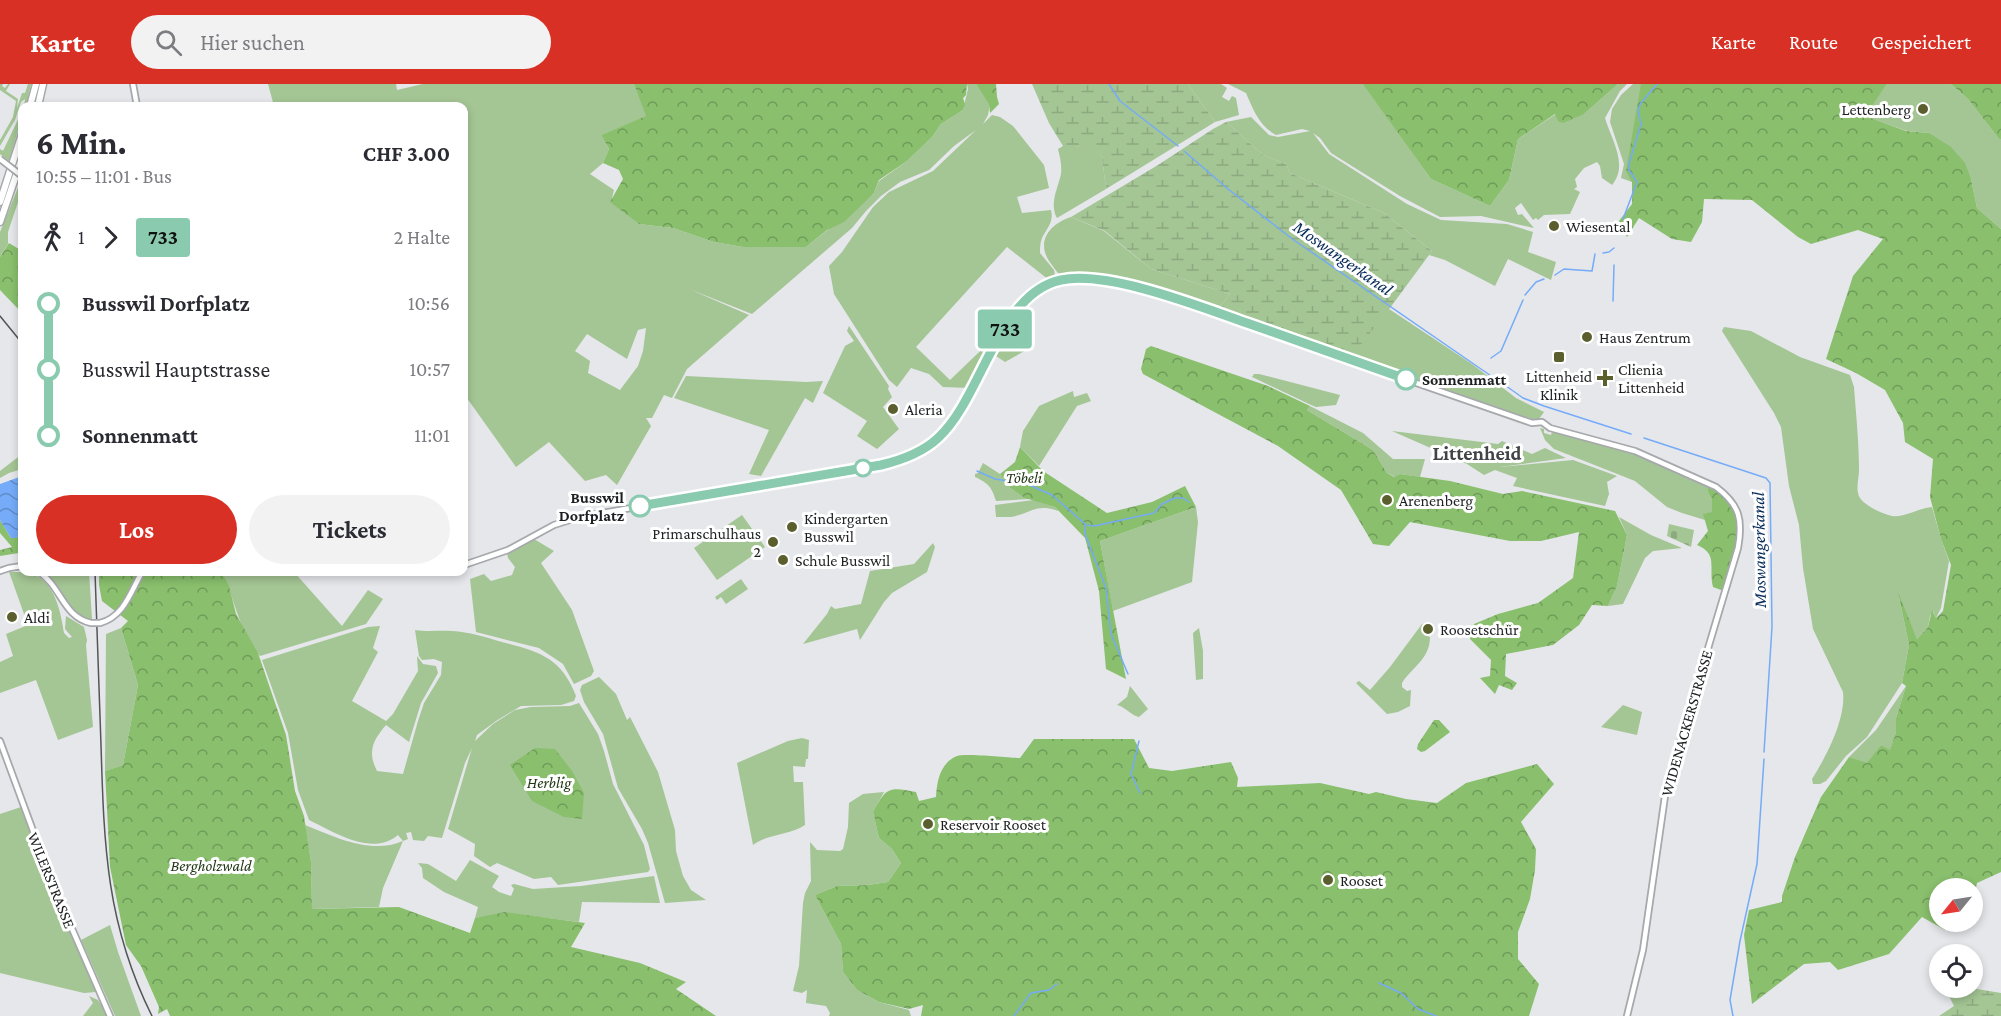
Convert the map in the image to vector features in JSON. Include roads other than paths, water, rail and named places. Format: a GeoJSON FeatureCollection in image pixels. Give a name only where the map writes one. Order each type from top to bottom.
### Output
{"type":"FeatureCollection","features":[{"type":"Feature","properties":{"kind":"highway"},"geometry":{"type":"LineString","coordinates":[[31,102],[36,84]]}},
{"type":"Feature","properties":{"kind":"highway"},"geometry":{"type":"LineString","coordinates":[[39,102],[43,84]]}},
{"type":"Feature","properties":{"kind":"highway"},"geometry":{"type":"LineString","coordinates":[[0,202],[18,146]]}},
{"type":"Feature","properties":{"kind":"highway"},"geometry":{"type":"LineString","coordinates":[[0,222],[18,170]]}},
{"type":"Feature","properties":{"kind":"street"},"geometry":{"type":"LineString","coordinates":[[133,84],[136,102]]}},
{"type":"Feature","properties":{"kind":"street"},"geometry":{"type":"LineString","coordinates":[[0,159],[18,173]]}},
{"type":"Feature","properties":{"kind":"street","name":"WIDENACKERSTRASSE"},"geometry":{"type":"LineString","coordinates":[[468,564],[508,550],[554,525],[579,517],[881,465],[907,457],[933,442],[952,423],[997,341],[1027,300],[1047,285],[1068,279],[1111,282],[1165,296],[1532,423],[1542,422],[1551,428],[1614,444],[1674,467],[1716,487],[1727,495],[1736,508],[1741,530],[1738,548],[1666,789],[1643,950],[1627,1016]]}},
{"type":"Feature","properties":{"kind":"street"},"geometry":{"type":"LineString","coordinates":[[0,571],[18,567]]}},
{"type":"Feature","properties":{"kind":"street"},"geometry":{"type":"LineString","coordinates":[[45,576],[72,614],[80,620],[100,623],[111,619],[120,611],[140,576]]}},
{"type":"Feature","properties":{"kind":"street","name":"WILERSTRASSE"},"geometry":{"type":"LineString","coordinates":[[0,741],[49,874],[110,1016]]}},
{"type":"Feature","properties":{"kind":"water"},"geometry":{"type":"Polygon","coordinates":[[[18,477],[18,536],[16,538],[11,538],[0,520],[0,484],[18,477]]]}},
{"type":"Feature","properties":{"kind":"waterway","name":"Moswangerkanal"},"geometry":{"type":"LineString","coordinates":[[1109,84],[1120,101],[1178,146]]}},
{"type":"Feature","properties":{"kind":"waterway"},"geometry":{"type":"LineString","coordinates":[[1623,219],[1637,182],[1629,170],[1629,164],[1641,124],[1638,110],[1657,84]]}},
{"type":"Feature","properties":{"kind":"waterway","name":"Moswangerkanal"},"geometry":{"type":"LineString","coordinates":[[1184,151],[1291,238],[1494,378]]}},
{"type":"Feature","properties":{"kind":"waterway"},"geometry":{"type":"LineString","coordinates":[[1603,253],[1614,248]]}},
{"type":"Feature","properties":{"kind":"waterway"},"geometry":{"type":"LineString","coordinates":[[1555,275],[1564,269],[1592,271],[1595,254]]}},
{"type":"Feature","properties":{"kind":"waterway"},"geometry":{"type":"LineString","coordinates":[[1613,301],[1614,265]]}},
{"type":"Feature","properties":{"kind":"waterway"},"geometry":{"type":"LineString","coordinates":[[1525,295],[1536,282],[1544,279]]}},
{"type":"Feature","properties":{"kind":"waterway"},"geometry":{"type":"LineString","coordinates":[[1491,358],[1501,351],[1523,300]]}},
{"type":"Feature","properties":{"kind":"waterway"},"geometry":{"type":"LineString","coordinates":[[1502,383],[1523,398],[1631,434]]}},
{"type":"Feature","properties":{"kind":"waterway","name":"Moswangerkanal"},"geometry":{"type":"LineString","coordinates":[[1644,438],[1766,478],[1770,483],[1772,627],[1764,752]]}},
{"type":"Feature","properties":{"kind":"waterway"},"geometry":{"type":"LineString","coordinates":[[977,471],[995,479],[1027,484],[1052,495],[1085,524],[1085,534],[1106,588],[1111,634],[1128,674]]}},
{"type":"Feature","properties":{"kind":"waterway"},"geometry":{"type":"LineString","coordinates":[[1087,525],[1094,526],[1154,513],[1162,504],[1175,498],[1183,498],[1189,502]]}},
{"type":"Feature","properties":{"kind":"waterway"},"geometry":{"type":"LineString","coordinates":[[1139,741],[1131,774],[1140,793]]}},
{"type":"Feature","properties":{"kind":"waterway","name":"Moswangerkanal"},"geometry":{"type":"LineString","coordinates":[[1733,1016],[1730,1000],[1757,864],[1764,759]]}},
{"type":"Feature","properties":{"kind":"waterway"},"geometry":{"type":"LineString","coordinates":[[1379,983],[1401,993],[1418,1009],[1436,1016]]}},
{"type":"Feature","properties":{"kind":"waterway"},"geometry":{"type":"LineString","coordinates":[[1014,1016],[1031,993],[1049,990],[1057,984]]}},
{"type":"Feature","properties":{"kind":"railway"},"geometry":{"type":"LineString","coordinates":[[0,316],[18,338]]}},
{"type":"Feature","properties":{"kind":"railway"},"geometry":{"type":"LineString","coordinates":[[95,576],[104,817],[110,884],[125,949],[152,1016]]}},
{"type":"Feature","properties":{"kind":"place","name":"Lettenberg"},"geometry":{"type":"Point","coordinates":[1923,109]}},
{"type":"Feature","properties":{"kind":"place","name":"Wiesental"},"geometry":{"type":"Point","coordinates":[1554,226]}},
{"type":"Feature","properties":{"kind":"place","name":"Haus Zentrum"},"geometry":{"type":"Point","coordinates":[1587,337]}},
{"type":"Feature","properties":{"kind":"place","name":"Littenheid Klinik"},"geometry":{"type":"Point","coordinates":[1559,357]}},
{"type":"Feature","properties":{"kind":"place","name":"Clienia Littenheid"},"geometry":{"type":"Point","coordinates":[1605,378]}},
{"type":"Feature","properties":{"kind":"place","name":"Sonnenmatt"},"geometry":{"type":"Point","coordinates":[1406,379]}},
{"type":"Feature","properties":{"kind":"place","name":"Aleria"},"geometry":{"type":"Point","coordinates":[893,409]}},
{"type":"Feature","properties":{"kind":"place","name":"Arenenberg"},"geometry":{"type":"Point","coordinates":[1387,500]}},
{"type":"Feature","properties":{"kind":"place","name":"Busswil Dorfplatz"},"geometry":{"type":"Point","coordinates":[640,506]}},
{"type":"Feature","properties":{"kind":"place","name":"Kindergarten Busswil"},"geometry":{"type":"Point","coordinates":[792,527]}},
{"type":"Feature","properties":{"kind":"place","name":"Primarschulhaus 2"},"geometry":{"type":"Point","coordinates":[773,542]}},
{"type":"Feature","properties":{"kind":"place","name":"Schule Busswil"},"geometry":{"type":"Point","coordinates":[783,560]}},
{"type":"Feature","properties":{"kind":"place","name":"Aldi"},"geometry":{"type":"Point","coordinates":[12,617]}},
{"type":"Feature","properties":{"kind":"place","name":"Roosetschür"},"geometry":{"type":"Point","coordinates":[1428,629]}},
{"type":"Feature","properties":{"kind":"place","name":"Reservoir Rooset"},"geometry":{"type":"Point","coordinates":[928,824]}},
{"type":"Feature","properties":{"kind":"place","name":"Rooset"},"geometry":{"type":"Point","coordinates":[1328,880]}},
{"type":"Feature","properties":{"kind":"district","name":"Littenheid"},"geometry":{"type":"Point","coordinates":[1477,453]}},
{"type":"Feature","properties":{"kind":"park label","name":"Töbeli"},"geometry":{"type":"Point","coordinates":[1024,477]}},
{"type":"Feature","properties":{"kind":"park label","name":"Herblig"},"geometry":{"type":"Point","coordinates":[549,782]}},
{"type":"Feature","properties":{"kind":"park label","name":"Bergholzwald"},"geometry":{"type":"Point","coordinates":[211,865]}}]}
